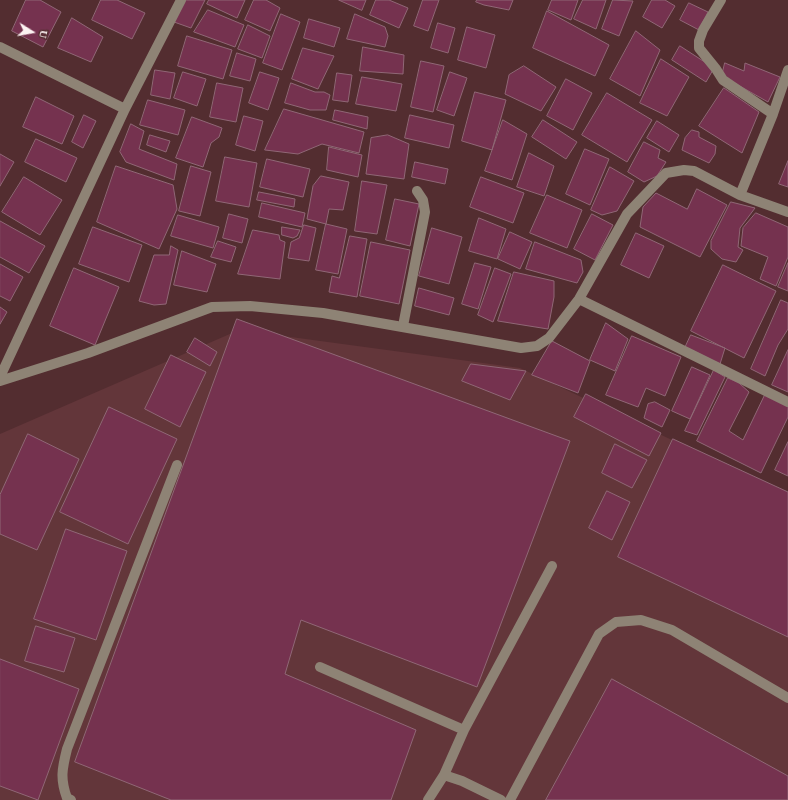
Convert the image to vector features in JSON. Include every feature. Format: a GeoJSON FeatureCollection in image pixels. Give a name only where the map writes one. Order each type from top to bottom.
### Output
{"type":"FeatureCollection","features":[{"type":"Feature","properties":{"kind":"street"},"geometry":{"type":"LineString","coordinates":[[0,377],[126,109],[181,0]]}},
{"type":"Feature","properties":{"kind":"street"},"geometry":{"type":"LineString","coordinates":[[720,0],[703,30],[699,41],[699,48],[723,80],[773,114]]}},
{"type":"Feature","properties":{"kind":"street"},"geometry":{"type":"LineString","coordinates":[[0,47],[126,109]]}},
{"type":"Feature","properties":{"kind":"street"},"geometry":{"type":"LineString","coordinates":[[740,195],[773,114],[788,70]]}},
{"type":"Feature","properties":{"kind":"street"},"geometry":{"type":"LineString","coordinates":[[0,381],[88,353],[212,307],[250,306],[323,313],[521,348],[536,346],[549,338],[579,299],[627,214],[666,173],[676,171],[694,171],[740,195],[788,212]]}},
{"type":"Feature","properties":{"kind":"street"},"geometry":{"type":"LineString","coordinates":[[403,326],[425,212],[423,200],[417,191]]}},
{"type":"Feature","properties":{"kind":"street"},"geometry":{"type":"LineString","coordinates":[[579,299],[788,402]]}},
{"type":"Feature","properties":{"kind":"street"},"geometry":{"type":"LineString","coordinates":[[71,800],[67,798],[61,784],[67,749],[177,465]]}},
{"type":"Feature","properties":{"kind":"street"},"geometry":{"type":"LineString","coordinates":[[428,800],[444,775],[464,730],[552,566]]}},
{"type":"Feature","properties":{"kind":"street"},"geometry":{"type":"LineString","coordinates":[[510,800],[599,634],[616,622],[641,620],[672,630],[788,698]]}},
{"type":"Feature","properties":{"kind":"street"},"geometry":{"type":"LineString","coordinates":[[320,667],[464,730]]}},
{"type":"Feature","properties":{"kind":"street"},"geometry":{"type":"LineString","coordinates":[[444,775],[462,781],[501,800]]}},
{"type":"Feature","properties":{"kind":"shaded area"},"geometry":{"type":"Polygon","coordinates":[[[239,330],[520,368],[788,495],[788,800],[0,800],[0,434],[239,330]]]}},
{"type":"Feature","properties":{"kind":"building"},"geometry":{"type":"Polygon","coordinates":[[[26,0],[40,0],[61,12],[43,47],[12,31],[26,0]]]}},
{"type":"Feature","properties":{"kind":"building"},"geometry":{"type":"Polygon","coordinates":[[[101,0],[117,0],[145,13],[132,39],[92,20],[101,0]]]}},
{"type":"Feature","properties":{"kind":"building"},"geometry":{"type":"Polygon","coordinates":[[[186,0],[205,0],[191,28],[174,22],[186,0]]]}},
{"type":"Feature","properties":{"kind":"building"},"geometry":{"type":"Polygon","coordinates":[[[209,0],[245,0],[237,18],[207,4],[209,0]]]}},
{"type":"Feature","properties":{"kind":"building"},"geometry":{"type":"Polygon","coordinates":[[[254,0],[266,0],[280,8],[270,31],[245,20],[254,0]]]}},
{"type":"Feature","properties":{"kind":"building"},"geometry":{"type":"Polygon","coordinates":[[[339,0],[366,0],[362,10],[339,0]]]}},
{"type":"Feature","properties":{"kind":"building"},"geometry":{"type":"Polygon","coordinates":[[[376,0],[389,0],[408,8],[399,28],[370,15],[376,0]]]}},
{"type":"Feature","properties":{"kind":"building"},"geometry":{"type":"Polygon","coordinates":[[[423,0],[439,0],[428,31],[414,26],[423,0]]]}},
{"type":"Feature","properties":{"kind":"building"},"geometry":{"type":"Polygon","coordinates":[[[477,0],[513,0],[509,10],[484,5],[476,2],[477,0]]]}},
{"type":"Feature","properties":{"kind":"building"},"geometry":{"type":"Polygon","coordinates":[[[552,0],[578,0],[571,20],[548,10],[552,0]]]}},
{"type":"Feature","properties":{"kind":"building"},"geometry":{"type":"Polygon","coordinates":[[[583,0],[606,0],[596,29],[574,19],[583,0]]]}},
{"type":"Feature","properties":{"kind":"building"},"geometry":{"type":"Polygon","coordinates":[[[613,0],[633,1],[619,36],[602,29],[613,0]]]}},
{"type":"Feature","properties":{"kind":"building"},"geometry":{"type":"Polygon","coordinates":[[[652,0],[665,0],[675,6],[662,28],[643,17],[652,0]]]}},
{"type":"Feature","properties":{"kind":"building"},"geometry":{"type":"Polygon","coordinates":[[[689,3],[708,12],[699,30],[680,20],[689,3]]]}},
{"type":"Feature","properties":{"kind":"building"},"geometry":{"type":"Polygon","coordinates":[[[208,10],[244,25],[235,47],[194,32],[208,10]]]}},
{"type":"Feature","properties":{"kind":"building"},"geometry":{"type":"Polygon","coordinates":[[[547,11],[609,45],[595,76],[533,48],[547,11]]]}},
{"type":"Feature","properties":{"kind":"building"},"geometry":{"type":"Polygon","coordinates":[[[281,14],[300,22],[282,70],[263,63],[281,14]]]}},
{"type":"Feature","properties":{"kind":"building"},"geometry":{"type":"Polygon","coordinates":[[[355,14],[385,27],[388,36],[385,47],[347,39],[355,14]]]}},
{"type":"Feature","properties":{"kind":"building"},"geometry":{"type":"Polygon","coordinates":[[[72,18],[103,37],[91,62],[58,48],[72,18]]]}},
{"type":"Feature","properties":{"kind":"building"},"geometry":{"type":"Polygon","coordinates":[[[309,19],[340,28],[334,47],[304,38],[309,19]]]}},
{"type":"Feature","properties":{"kind":"building"},"geometry":{"type":"Polygon","coordinates":[[[438,23],[455,28],[448,53],[431,48],[438,23]]]}},
{"type":"Feature","properties":{"kind":"building"},"geometry":{"type":"Polygon","coordinates":[[[248,25],[270,36],[262,58],[238,49],[248,25]]]}},
{"type":"Feature","properties":{"kind":"building"},"geometry":{"type":"Polygon","coordinates":[[[467,27],[495,35],[486,68],[458,60],[467,27]]]}},
{"type":"Feature","properties":{"kind":"building"},"geometry":{"type":"Polygon","coordinates":[[[636,31],[660,50],[640,96],[610,79],[636,31]]]}},
{"type":"Feature","properties":{"kind":"building"},"geometry":{"type":"Polygon","coordinates":[[[187,36],[232,50],[223,79],[178,66],[187,36]]]}},
{"type":"Feature","properties":{"kind":"building"},"geometry":{"type":"Polygon","coordinates":[[[680,46],[714,68],[706,82],[672,60],[680,46]]]}},
{"type":"Feature","properties":{"kind":"building"},"geometry":{"type":"Polygon","coordinates":[[[363,47],[404,55],[403,74],[360,71],[363,47]]]}},
{"type":"Feature","properties":{"kind":"building"},"geometry":{"type":"Polygon","coordinates":[[[303,48],[334,56],[318,89],[292,79],[303,48]]]}},
{"type":"Feature","properties":{"kind":"building"},"geometry":{"type":"Polygon","coordinates":[[[237,53],[256,59],[250,81],[230,76],[237,53]]]}},
{"type":"Feature","properties":{"kind":"building"},"geometry":{"type":"Polygon","coordinates":[[[661,59],[689,77],[667,116],[640,103],[661,59]]]}},
{"type":"Feature","properties":{"kind":"building"},"geometry":{"type":"Polygon","coordinates":[[[421,61],[444,66],[433,112],[411,107],[421,61]]]}},
{"type":"Feature","properties":{"kind":"building"},"geometry":{"type":"Polygon","coordinates":[[[725,63],[744,71],[745,63],[780,77],[768,102],[722,76],[725,63]]]}},
{"type":"Feature","properties":{"kind":"building"},"geometry":{"type":"Polygon","coordinates":[[[524,66],[556,87],[541,111],[505,94],[509,75],[524,66]]]}},
{"type":"Feature","properties":{"kind":"building"},"geometry":{"type":"Polygon","coordinates":[[[155,70],[175,73],[170,99],[151,95],[155,70]]]}},
{"type":"Feature","properties":{"kind":"building"},"geometry":{"type":"Polygon","coordinates":[[[183,72],[206,79],[197,106],[174,98],[183,72]]]}},
{"type":"Feature","properties":{"kind":"building"},"geometry":{"type":"Polygon","coordinates":[[[260,72],[279,78],[268,110],[249,103],[260,72]]]}},
{"type":"Feature","properties":{"kind":"building"},"geometry":{"type":"Polygon","coordinates":[[[450,72],[467,78],[454,116],[437,110],[450,72]]]}},
{"type":"Feature","properties":{"kind":"building"},"geometry":{"type":"Polygon","coordinates":[[[337,73],[352,75],[348,102],[333,100],[337,73]]]}},
{"type":"Feature","properties":{"kind":"building"},"geometry":{"type":"Polygon","coordinates":[[[362,77],[402,84],[396,111],[356,104],[362,77]]]}},
{"type":"Feature","properties":{"kind":"building"},"geometry":{"type":"Polygon","coordinates":[[[566,79],[592,93],[573,130],[547,116],[566,79]]]}},
{"type":"Feature","properties":{"kind":"building"},"geometry":{"type":"Polygon","coordinates":[[[217,83],[243,88],[236,122],[210,117],[217,83]]]}},
{"type":"Feature","properties":{"kind":"building"},"geometry":{"type":"Polygon","coordinates":[[[291,83],[315,92],[324,92],[330,95],[326,110],[310,110],[285,103],[291,83]]]}},
{"type":"Feature","properties":{"kind":"building"},"geometry":{"type":"Polygon","coordinates":[[[724,88],[759,112],[742,153],[699,126],[724,88]]]}},
{"type":"Feature","properties":{"kind":"building"},"geometry":{"type":"Polygon","coordinates":[[[475,92],[506,100],[492,150],[462,141],[475,92]]]}},
{"type":"Feature","properties":{"kind":"building"},"geometry":{"type":"Polygon","coordinates":[[[607,93],[652,120],[627,162],[582,135],[607,93]]]}},
{"type":"Feature","properties":{"kind":"building"},"geometry":{"type":"Polygon","coordinates":[[[36,97],[74,116],[62,144],[23,127],[36,97]]]}},
{"type":"Feature","properties":{"kind":"building"},"geometry":{"type":"Polygon","coordinates":[[[148,100],[185,110],[178,135],[140,125],[148,100]]]}},
{"type":"Feature","properties":{"kind":"building"},"geometry":{"type":"Polygon","coordinates":[[[284,109],[364,132],[359,153],[322,144],[298,154],[265,150],[284,109]]]}},
{"type":"Feature","properties":{"kind":"building"},"geometry":{"type":"Polygon","coordinates":[[[335,110],[368,117],[367,129],[333,120],[335,110]]]}},
{"type":"Feature","properties":{"kind":"building"},"geometry":{"type":"Polygon","coordinates":[[[84,115],[96,121],[83,148],[72,142],[84,115]]]}},
{"type":"Feature","properties":{"kind":"building"},"geometry":{"type":"Polygon","coordinates":[[[410,115],[454,125],[449,148],[405,138],[410,115]]]}},
{"type":"Feature","properties":{"kind":"building"},"geometry":{"type":"Polygon","coordinates":[[[244,116],[263,121],[255,151],[236,145],[244,116]]]}},
{"type":"Feature","properties":{"kind":"building"},"geometry":{"type":"Polygon","coordinates":[[[192,117],[222,128],[219,137],[211,143],[203,167],[176,158],[192,117]]]}},
{"type":"Feature","properties":{"kind":"building"},"geometry":{"type":"Polygon","coordinates":[[[503,120],[527,134],[512,180],[485,171],[503,120]]]}},
{"type":"Feature","properties":{"kind":"building"},"geometry":{"type":"Polygon","coordinates":[[[543,120],[577,142],[566,159],[532,137],[543,120]]]}},
{"type":"Feature","properties":{"kind":"building"},"geometry":{"type":"Polygon","coordinates":[[[657,121],[679,135],[669,152],[647,138],[657,121]]]}},
{"type":"Feature","properties":{"kind":"building"},"geometry":{"type":"Polygon","coordinates":[[[131,124],[144,131],[139,149],[177,164],[174,180],[126,162],[120,152],[131,124]]]}},
{"type":"Feature","properties":{"kind":"building"},"geometry":{"type":"Polygon","coordinates":[[[692,130],[699,132],[699,137],[716,146],[715,154],[709,163],[682,150],[685,138],[692,130]]]}},
{"type":"Feature","properties":{"kind":"building"},"geometry":{"type":"Polygon","coordinates":[[[150,135],[170,141],[166,152],[147,145],[150,135]]]}},
{"type":"Feature","properties":{"kind":"building"},"geometry":{"type":"Polygon","coordinates":[[[388,135],[409,144],[404,179],[366,174],[371,138],[388,135]]]}},
{"type":"Feature","properties":{"kind":"building"},"geometry":{"type":"Polygon","coordinates":[[[36,139],[77,158],[66,182],[25,162],[36,139]]]}},
{"type":"Feature","properties":{"kind":"building"},"geometry":{"type":"Polygon","coordinates":[[[644,142],[660,150],[658,158],[666,162],[657,176],[644,182],[628,172],[644,142]]]}},
{"type":"Feature","properties":{"kind":"building"},"geometry":{"type":"Polygon","coordinates":[[[329,147],[362,155],[358,177],[327,170],[329,147]]]}},
{"type":"Feature","properties":{"kind":"building"},"geometry":{"type":"Polygon","coordinates":[[[585,149],[609,159],[590,205],[566,194],[585,149]]]}},
{"type":"Feature","properties":{"kind":"building"},"geometry":{"type":"Polygon","coordinates":[[[529,153],[554,166],[544,196],[517,187],[529,153]]]}},
{"type":"Feature","properties":{"kind":"building"},"geometry":{"type":"Polygon","coordinates":[[[0,154],[14,162],[0,186],[0,154]]]}},
{"type":"Feature","properties":{"kind":"building"},"geometry":{"type":"Polygon","coordinates":[[[225,157],[257,163],[249,207],[216,201],[225,157]]]}},
{"type":"Feature","properties":{"kind":"building"},"geometry":{"type":"Polygon","coordinates":[[[267,159],[310,169],[303,197],[260,187],[267,159]]]}},
{"type":"Feature","properties":{"kind":"building"},"geometry":{"type":"Polygon","coordinates":[[[788,161],[788,187],[779,184],[788,161]]]}},
{"type":"Feature","properties":{"kind":"building"},"geometry":{"type":"Polygon","coordinates":[[[415,162],[448,169],[445,184],[412,177],[415,162]]]}},
{"type":"Feature","properties":{"kind":"building"},"geometry":{"type":"Polygon","coordinates":[[[116,166],[173,185],[177,209],[159,249],[97,222],[116,166]]]}},
{"type":"Feature","properties":{"kind":"building"},"geometry":{"type":"Polygon","coordinates":[[[191,166],[211,172],[200,216],[179,211],[191,166]]]}},
{"type":"Feature","properties":{"kind":"building"},"geometry":{"type":"Polygon","coordinates":[[[610,167],[634,181],[617,211],[602,215],[591,210],[610,167]]]}},
{"type":"Feature","properties":{"kind":"building"},"geometry":{"type":"Polygon","coordinates":[[[321,176],[349,182],[343,210],[329,209],[326,224],[307,219],[313,186],[321,176]]]}},
{"type":"Feature","properties":{"kind":"building"},"geometry":{"type":"Polygon","coordinates":[[[24,177],[62,200],[40,235],[2,212],[24,177]]]}},
{"type":"Feature","properties":{"kind":"building"},"geometry":{"type":"Polygon","coordinates":[[[481,177],[524,193],[513,223],[470,207],[481,177]]]}},
{"type":"Feature","properties":{"kind":"building"},"geometry":{"type":"Polygon","coordinates":[[[362,181],[387,185],[377,234],[355,231],[362,181]]]}},
{"type":"Feature","properties":{"kind":"building"},"geometry":{"type":"Polygon","coordinates":[[[697,189],[727,205],[700,257],[640,227],[643,207],[656,193],[687,209],[697,189]]]}},
{"type":"Feature","properties":{"kind":"building"},"geometry":{"type":"Polygon","coordinates":[[[259,192],[295,199],[294,207],[257,200],[259,192]]]}},
{"type":"Feature","properties":{"kind":"building"},"geometry":{"type":"Polygon","coordinates":[[[547,195],[582,210],[567,248],[530,233],[547,195]]]}},
{"type":"Feature","properties":{"kind":"building"},"geometry":{"type":"Polygon","coordinates":[[[395,199],[419,204],[410,246],[386,240],[395,199]]]}},
{"type":"Feature","properties":{"kind":"building"},"geometry":{"type":"Polygon","coordinates":[[[731,202],[755,208],[740,228],[738,247],[743,250],[736,262],[722,259],[711,249],[711,241],[731,202]]]}},
{"type":"Feature","properties":{"kind":"building"},"geometry":{"type":"Polygon","coordinates":[[[262,203],[305,213],[302,227],[259,217],[262,203]]]}},
{"type":"Feature","properties":{"kind":"building"},"geometry":{"type":"Polygon","coordinates":[[[756,213],[788,227],[788,257],[776,286],[760,279],[768,257],[741,246],[743,228],[756,213]]]}},
{"type":"Feature","properties":{"kind":"building"},"geometry":{"type":"Polygon","coordinates":[[[229,214],[248,219],[242,243],[223,238],[229,214]]]}},
{"type":"Feature","properties":{"kind":"building"},"geometry":{"type":"Polygon","coordinates":[[[592,214],[613,225],[595,260],[574,249],[592,214]]]}},
{"type":"Feature","properties":{"kind":"building"},"geometry":{"type":"Polygon","coordinates":[[[178,215],[219,227],[213,248],[171,236],[178,215]]]}},
{"type":"Feature","properties":{"kind":"building"},"geometry":{"type":"Polygon","coordinates":[[[479,218],[506,229],[497,259],[469,251],[479,218]]]}},
{"type":"Feature","properties":{"kind":"building"},"geometry":{"type":"Polygon","coordinates":[[[0,221],[45,246],[29,273],[0,257],[0,221]]]}},
{"type":"Feature","properties":{"kind":"building"},"geometry":{"type":"Polygon","coordinates":[[[326,224],[347,229],[338,274],[316,270],[326,224]]]}},
{"type":"Feature","properties":{"kind":"building"},"geometry":{"type":"Polygon","coordinates":[[[304,225],[316,228],[309,261],[288,258],[291,242],[299,238],[304,225]]]}},
{"type":"Feature","properties":{"kind":"building"},"geometry":{"type":"Polygon","coordinates":[[[93,227],[142,245],[129,282],[79,264],[93,227]]]}},
{"type":"Feature","properties":{"kind":"building"},"geometry":{"type":"Polygon","coordinates":[[[282,227],[300,230],[297,236],[293,238],[282,235],[282,227]]]}},
{"type":"Feature","properties":{"kind":"building"},"geometry":{"type":"Polygon","coordinates":[[[432,228],[462,237],[449,284],[419,276],[432,228]]]}},
{"type":"Feature","properties":{"kind":"building"},"geometry":{"type":"Polygon","coordinates":[[[253,230],[279,235],[280,240],[285,242],[280,279],[238,274],[253,230]]]}},
{"type":"Feature","properties":{"kind":"building"},"geometry":{"type":"Polygon","coordinates":[[[510,232],[532,242],[520,269],[498,259],[510,232]]]}},
{"type":"Feature","properties":{"kind":"building"},"geometry":{"type":"Polygon","coordinates":[[[636,233],[664,246],[649,278],[621,265],[636,233]]]}},
{"type":"Feature","properties":{"kind":"building"},"geometry":{"type":"Polygon","coordinates":[[[350,236],[367,239],[357,297],[329,292],[332,276],[339,278],[350,236]]]}},
{"type":"Feature","properties":{"kind":"building"},"geometry":{"type":"Polygon","coordinates":[[[218,241],[236,247],[231,262],[211,257],[218,241]]]}},
{"type":"Feature","properties":{"kind":"building"},"geometry":{"type":"Polygon","coordinates":[[[371,242],[410,250],[399,304],[360,296],[371,242]]]}},
{"type":"Feature","properties":{"kind":"building"},"geometry":{"type":"Polygon","coordinates":[[[535,242],[581,260],[583,272],[577,283],[526,269],[535,242]]]}},
{"type":"Feature","properties":{"kind":"building"},"geometry":{"type":"Polygon","coordinates":[[[171,246],[178,250],[166,304],[154,305],[139,301],[154,255],[169,255],[171,246]]]}},
{"type":"Feature","properties":{"kind":"building"},"geometry":{"type":"Polygon","coordinates":[[[182,251],[216,264],[207,292],[174,285],[182,251]]]}},
{"type":"Feature","properties":{"kind":"building"},"geometry":{"type":"Polygon","coordinates":[[[475,263],[491,267],[478,309],[462,304],[475,263]]]}},
{"type":"Feature","properties":{"kind":"building"},"geometry":{"type":"Polygon","coordinates":[[[788,263],[788,291],[778,287],[788,263]]]}},
{"type":"Feature","properties":{"kind":"building"},"geometry":{"type":"Polygon","coordinates":[[[0,264],[23,277],[10,301],[0,296],[0,264]]]}},
{"type":"Feature","properties":{"kind":"building"},"geometry":{"type":"Polygon","coordinates":[[[723,265],[776,291],[744,358],[691,331],[723,265]]]}},
{"type":"Feature","properties":{"kind":"building"},"geometry":{"type":"Polygon","coordinates":[[[74,268],[119,287],[95,345],[50,326],[74,268]]]}},
{"type":"Feature","properties":{"kind":"building"},"geometry":{"type":"Polygon","coordinates":[[[495,268],[511,274],[493,322],[478,315],[495,268]]]}},
{"type":"Feature","properties":{"kind":"building"},"geometry":{"type":"Polygon","coordinates":[[[514,272],[554,281],[554,297],[548,329],[498,321],[514,272]]]}},
{"type":"Feature","properties":{"kind":"building"},"geometry":{"type":"Polygon","coordinates":[[[419,288],[454,298],[449,315],[415,306],[419,288]]]}},
{"type":"Feature","properties":{"kind":"building"},"geometry":{"type":"Polygon","coordinates":[[[781,300],[788,303],[788,329],[778,345],[765,376],[751,369],[781,300]]]}},
{"type":"Feature","properties":{"kind":"building"},"geometry":{"type":"Polygon","coordinates":[[[0,307],[7,312],[0,324],[0,307]]]}},
{"type":"Feature","properties":{"kind":"building"},"geometry":{"type":"Polygon","coordinates":[[[237,319],[570,441],[477,687],[301,620],[285,674],[416,730],[391,800],[171,800],[75,762],[237,319]]]}},
{"type":"Feature","properties":{"kind":"building"},"geometry":{"type":"Polygon","coordinates":[[[606,323],[628,339],[615,371],[590,360],[606,323]]]}},
{"type":"Feature","properties":{"kind":"building"},"geometry":{"type":"Polygon","coordinates":[[[691,335],[725,348],[720,364],[685,348],[691,335]]]}},
{"type":"Feature","properties":{"kind":"building"},"geometry":{"type":"Polygon","coordinates":[[[632,336],[681,357],[665,396],[646,388],[638,407],[606,395],[632,336]]]}},
{"type":"Feature","properties":{"kind":"building"},"geometry":{"type":"Polygon","coordinates":[[[195,338],[217,352],[210,366],[187,352],[195,338]]]}},
{"type":"Feature","properties":{"kind":"building"},"geometry":{"type":"Polygon","coordinates":[[[552,341],[590,361],[578,393],[532,375],[552,341]]]}},
{"type":"Feature","properties":{"kind":"building"},"geometry":{"type":"Polygon","coordinates":[[[788,350],[788,392],[772,385],[788,350]]]}},
{"type":"Feature","properties":{"kind":"building"},"geometry":{"type":"Polygon","coordinates":[[[171,355],[206,372],[180,427],[145,409],[171,355]]]}},
{"type":"Feature","properties":{"kind":"building"},"geometry":{"type":"Polygon","coordinates":[[[471,364],[526,371],[510,400],[462,381],[471,364]]]}},
{"type":"Feature","properties":{"kind":"building"},"geometry":{"type":"Polygon","coordinates":[[[692,367],[710,375],[690,419],[672,411],[692,367]]]}},
{"type":"Feature","properties":{"kind":"building"},"geometry":{"type":"Polygon","coordinates":[[[714,370],[725,377],[697,435],[685,431],[714,370]]]}},
{"type":"Feature","properties":{"kind":"building"},"geometry":{"type":"Polygon","coordinates":[[[728,378],[739,383],[749,392],[729,431],[743,440],[766,392],[788,404],[788,417],[761,473],[697,441],[728,378]]]}},
{"type":"Feature","properties":{"kind":"building"},"geometry":{"type":"Polygon","coordinates":[[[586,394],[661,433],[649,456],[574,417],[586,394]]]}},
{"type":"Feature","properties":{"kind":"building"},"geometry":{"type":"Polygon","coordinates":[[[655,402],[670,410],[662,427],[644,418],[648,404],[655,402]]]}},
{"type":"Feature","properties":{"kind":"building"},"geometry":{"type":"Polygon","coordinates":[[[109,407],[177,439],[128,544],[60,512],[109,407]]]}},
{"type":"Feature","properties":{"kind":"building"},"geometry":{"type":"Polygon","coordinates":[[[28,434],[79,459],[37,550],[0,534],[0,495],[28,434]]]}},
{"type":"Feature","properties":{"kind":"building"},"geometry":{"type":"Polygon","coordinates":[[[673,439],[788,492],[788,637],[618,557],[673,439]]]}},
{"type":"Feature","properties":{"kind":"building"},"geometry":{"type":"Polygon","coordinates":[[[788,442],[788,476],[775,470],[788,442]]]}},
{"type":"Feature","properties":{"kind":"building"},"geometry":{"type":"Polygon","coordinates":[[[615,444],[647,460],[632,488],[602,473],[615,444]]]}},
{"type":"Feature","properties":{"kind":"building"},"geometry":{"type":"Polygon","coordinates":[[[607,491],[630,502],[612,540],[589,528],[607,491]]]}},
{"type":"Feature","properties":{"kind":"building"},"geometry":{"type":"Polygon","coordinates":[[[66,529],[127,551],[96,640],[34,619],[66,529]]]}},
{"type":"Feature","properties":{"kind":"building"},"geometry":{"type":"Polygon","coordinates":[[[36,626],[75,638],[64,672],[25,661],[36,626]]]}},
{"type":"Feature","properties":{"kind":"building"},"geometry":{"type":"Polygon","coordinates":[[[0,659],[79,689],[38,800],[0,786],[0,659]]]}},
{"type":"Feature","properties":{"kind":"building"},"geometry":{"type":"Polygon","coordinates":[[[612,679],[788,776],[788,800],[546,800],[612,679]]]}}]}
